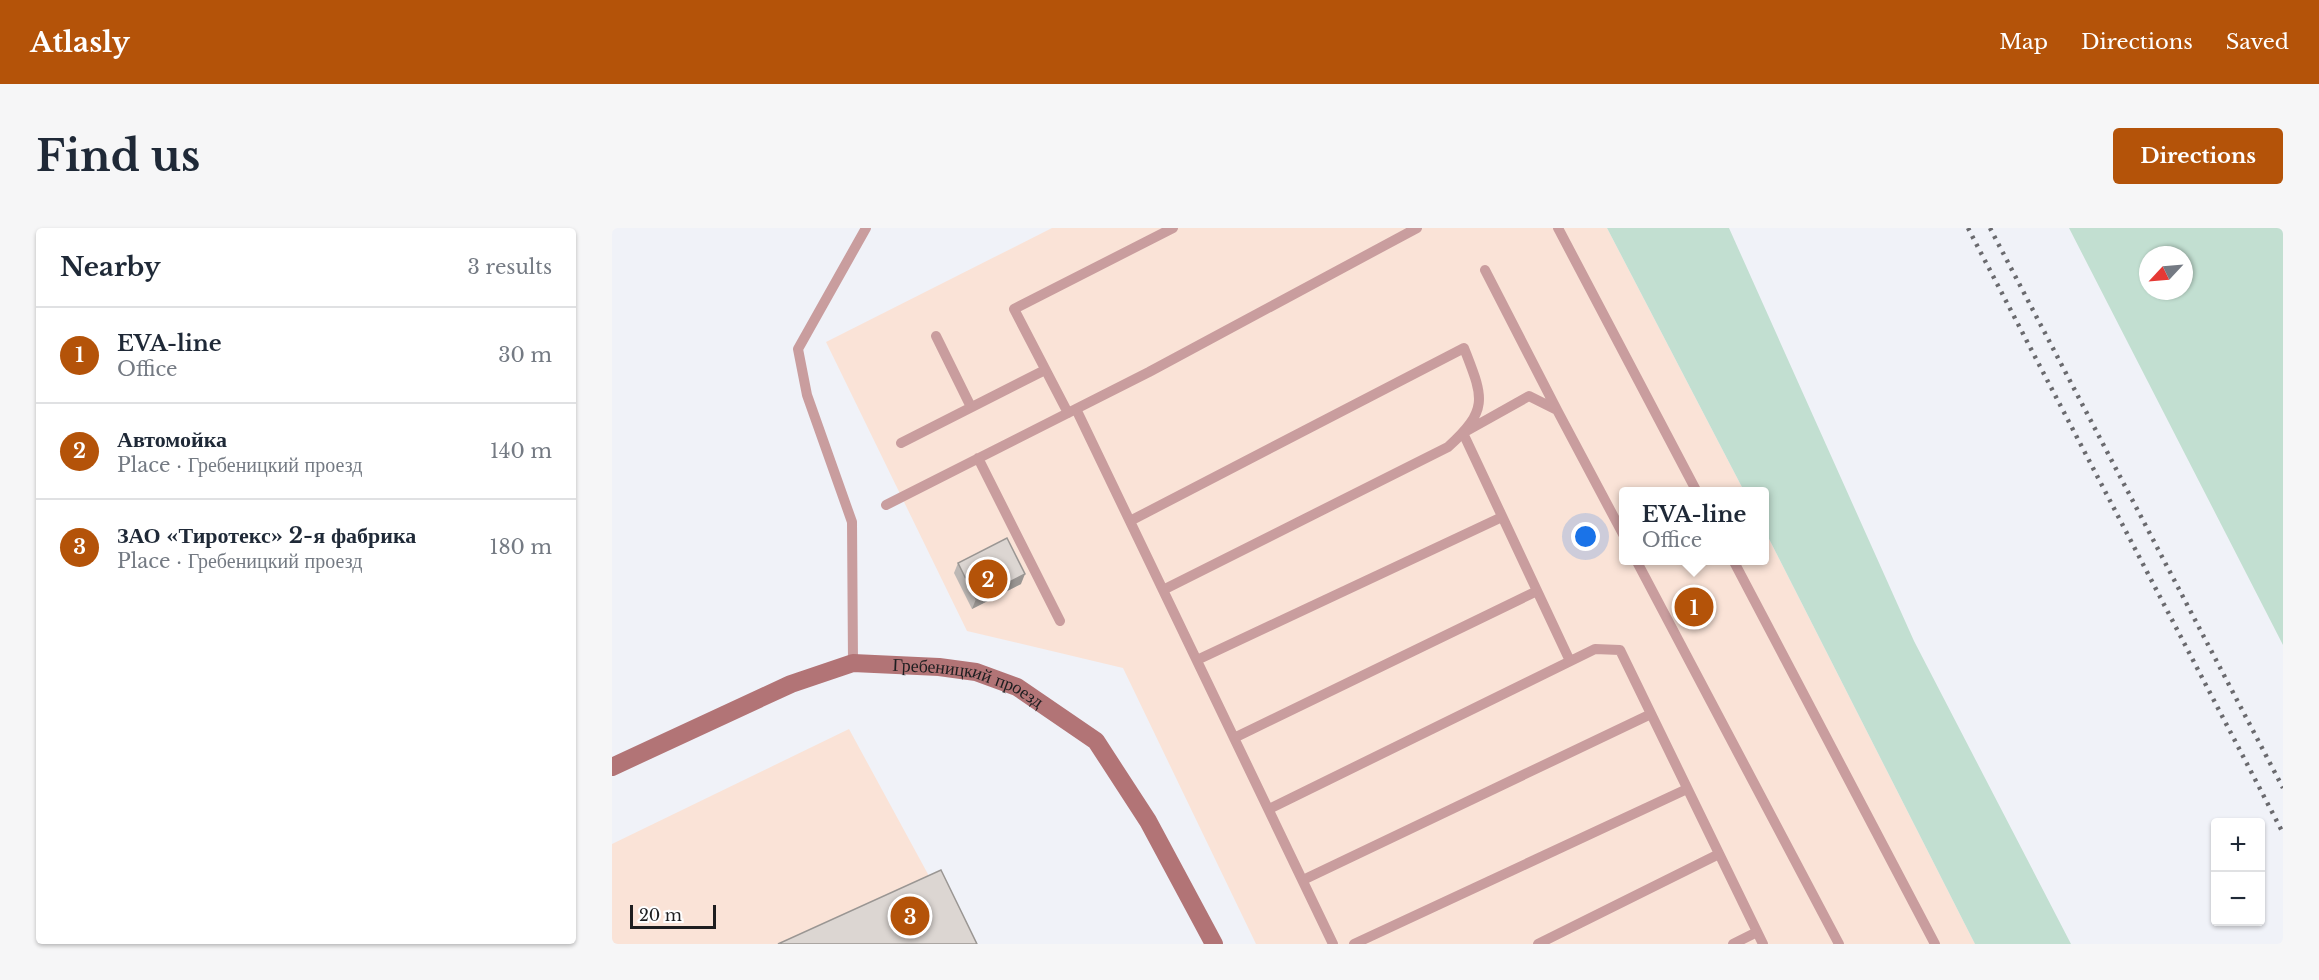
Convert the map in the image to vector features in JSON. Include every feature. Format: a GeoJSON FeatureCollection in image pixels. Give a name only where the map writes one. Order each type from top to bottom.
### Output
{"type":"FeatureCollection","features":[{"type":"Feature","properties":{"kind":"street","name":"Гребеницкий проезд"},"geometry":{"type":"LineString","coordinates":[[612,767],[791,684],[853,663],[939,667],[976,672],[1017,687],[1096,741],[1148,821],[1214,944]]}},
{"type":"Feature","properties":{"kind":"lane"},"geometry":{"type":"LineString","coordinates":[[853,663],[852,522],[807,395],[798,349],[866,228]]}},
{"type":"Feature","properties":{"kind":"lane"},"geometry":{"type":"LineString","coordinates":[[1173,228],[1014,309],[1045,370],[1072,411],[1130,521],[1333,944]]}},
{"type":"Feature","properties":{"kind":"lane"},"geometry":{"type":"LineString","coordinates":[[886,505],[1072,411],[1417,228]]}},
{"type":"Feature","properties":{"kind":"lane"},"geometry":{"type":"LineString","coordinates":[[1558,228],[1694,487]]}},
{"type":"Feature","properties":{"kind":"lane"},"geometry":{"type":"LineString","coordinates":[[1485,270],[1619,528]]}},
{"type":"Feature","properties":{"kind":"lane"},"geometry":{"type":"LineString","coordinates":[[936,336],[971,407]]}},
{"type":"Feature","properties":{"kind":"lane"},"geometry":{"type":"LineString","coordinates":[[1130,521],[1464,348],[1481,391],[1477,413],[1463,434]]}},
{"type":"Feature","properties":{"kind":"lane"},"geometry":{"type":"LineString","coordinates":[[901,443],[1045,370]]}},
{"type":"Feature","properties":{"kind":"lane"},"geometry":{"type":"LineString","coordinates":[[1163,590],[1448,447],[1463,434],[1529,396],[1557,410]]}},
{"type":"Feature","properties":{"kind":"lane"},"geometry":{"type":"LineString","coordinates":[[1463,434],[1570,661]]}},
{"type":"Feature","properties":{"kind":"lane"},"geometry":{"type":"LineString","coordinates":[[978,458],[1060,621]]}},
{"type":"Feature","properties":{"kind":"lane"},"geometry":{"type":"LineString","coordinates":[[1197,660],[1502,517]]}},
{"type":"Feature","properties":{"kind":"lane"},"geometry":{"type":"LineString","coordinates":[[1638,565],[1839,944]]}},
{"type":"Feature","properties":{"kind":"lane"},"geometry":{"type":"LineString","coordinates":[[1735,565],[1935,944]]}},
{"type":"Feature","properties":{"kind":"lane"},"geometry":{"type":"LineString","coordinates":[[1234,738],[1537,591]]}},
{"type":"Feature","properties":{"kind":"lane"},"geometry":{"type":"LineString","coordinates":[[1269,809],[1594,649],[1620,650],[1762,944]]}},
{"type":"Feature","properties":{"kind":"lane"},"geometry":{"type":"LineString","coordinates":[[1303,880],[1651,714]]}},
{"type":"Feature","properties":{"kind":"lane"},"geometry":{"type":"LineString","coordinates":[[1354,944],[1687,789]]}},
{"type":"Feature","properties":{"kind":"lane"},"geometry":{"type":"LineString","coordinates":[[1538,944],[1719,854]]}},
{"type":"Feature","properties":{"kind":"lane"},"geometry":{"type":"LineString","coordinates":[[1733,944],[1757,932]]}},
{"type":"Feature","properties":{"kind":"shaded area"},"geometry":{"type":"Polygon","coordinates":[[[1052,228],[1607,228],[1742,487],[1619,487],[1619,565],[1769,565],[1769,539],[1975,944],[1256,944],[1123,668],[967,631],[826,342],[1052,228]]]}},
{"type":"Feature","properties":{"kind":"shaded area"},"geometry":{"type":"Polygon","coordinates":[[[849,729],[966,944],[612,944],[612,844],[849,729]]]}},
{"type":"Feature","properties":{"kind":"green space"},"geometry":{"type":"Polygon","coordinates":[[[1607,228],[1729,228],[1914,641],[2071,944],[1975,944],[1769,539],[1769,487],[1742,487],[1607,228]]]}},
{"type":"Feature","properties":{"kind":"green space"},"geometry":{"type":"Polygon","coordinates":[[[2069,228],[2283,228],[2283,645],[2069,228]]]}},
{"type":"Feature","properties":{"kind":"building"},"geometry":{"type":"Polygon","coordinates":[[[1007,538],[1025,574],[976,599],[958,563],[1007,538]]]}},
{"type":"Feature","properties":{"kind":"building"},"geometry":{"type":"Polygon","coordinates":[[[941,870],[977,944],[778,944],[941,870]]]}},
{"type":"Feature","properties":{"kind":"railway"},"geometry":{"type":"LineString","coordinates":[[1968,228],[2283,833]]}},
{"type":"Feature","properties":{"kind":"railway"},"geometry":{"type":"LineString","coordinates":[[1990,228],[2283,788]]}},
{"type":"Feature","properties":{"kind":"place","name":"Автомойка"},"geometry":{"type":"Point","coordinates":[988,579]}},
{"type":"Feature","properties":{"kind":"place","name":"EVA-line"},"geometry":{"type":"Point","coordinates":[1694,607]}},
{"type":"Feature","properties":{"kind":"place","name":"ЗАО «Тиротекс» 2-я фабрика"},"geometry":{"type":"Point","coordinates":[910,916]}}]}
